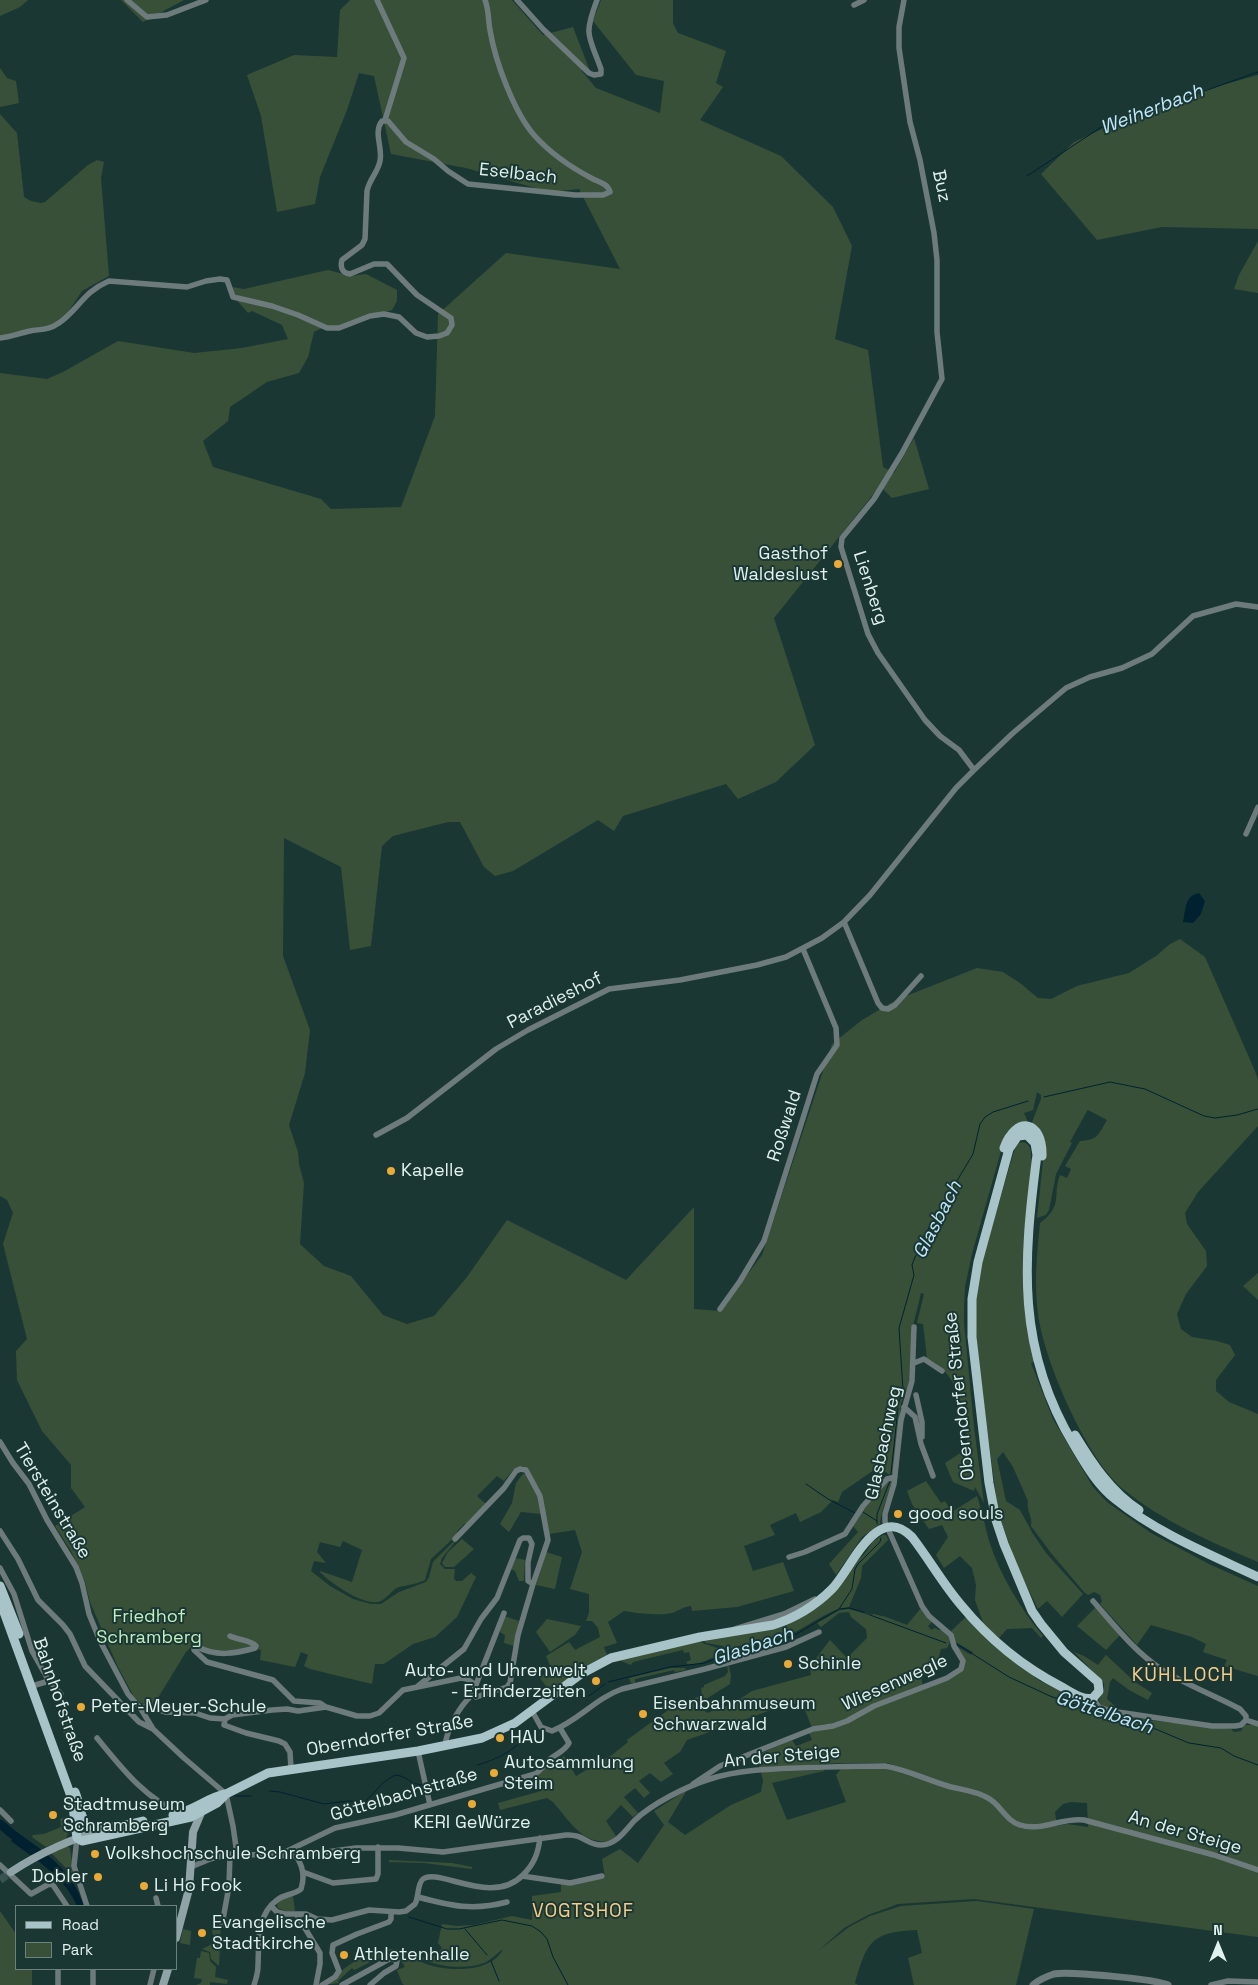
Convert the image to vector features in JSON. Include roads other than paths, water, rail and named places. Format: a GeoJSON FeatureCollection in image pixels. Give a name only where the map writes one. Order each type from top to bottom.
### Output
{"type":"FeatureCollection","features":[{"type":"Feature","properties":{"kind":"main road","name":"Oberndorfer Straße"},"geometry":{"type":"LineString","coordinates":[[1093,1698],[1099,1691],[1098,1682],[1064,1652],[1041,1624],[1018,1588],[1003,1556],[988,1506],[967,1326],[966,1299],[969,1278],[990,1196],[1008,1136],[1019,1127],[1028,1127],[1034,1130],[1042,1142],[1032,1240],[1031,1272],[1038,1335],[1046,1370],[1063,1414],[1104,1480],[1130,1503],[1167,1527],[1258,1571]]}},
{"type":"Feature","properties":{"kind":"main road","name":"Oberndorfer Straße"},"geometry":{"type":"LineString","coordinates":[[1026,1599],[1004,1544],[993,1508],[982,1425],[971,1312],[974,1278],[1009,1149],[1015,1138],[1027,1134],[1031,1137],[1036,1147],[1027,1235],[1026,1274],[1028,1307],[1036,1354],[1049,1397],[1058,1418],[1094,1477],[1114,1499],[1156,1528],[1258,1577]]}},
{"type":"Feature","properties":{"kind":"main road","name":"Oberndorfer Straße"},"geometry":{"type":"LineString","coordinates":[[178,1930],[189,1889],[193,1832],[202,1813],[226,1794],[263,1775],[291,1769],[445,1746],[492,1734],[515,1723],[581,1674],[611,1658],[652,1647],[785,1621],[800,1614],[826,1595],[840,1580],[868,1538],[887,1528]]}},
{"type":"Feature","properties":{"kind":"main road"},"geometry":{"type":"LineString","coordinates":[[887,1528],[899,1528],[912,1537],[962,1606],[1008,1652],[1082,1698],[1093,1698]]}},
{"type":"Feature","properties":{"kind":"main road","name":"Bahnhofstraße"},"geometry":{"type":"LineString","coordinates":[[0,1586],[10,1607],[72,1799],[77,1838]]}},
{"type":"Feature","properties":{"kind":"main road","name":"Bahnhofstraße"},"geometry":{"type":"LineString","coordinates":[[0,1601],[86,1824],[92,1827],[118,1826]]}},
{"type":"Feature","properties":{"kind":"main road"},"geometry":{"type":"LineString","coordinates":[[77,1838],[86,1841],[183,1816],[215,1797],[226,1794]]}},
{"type":"Feature","properties":{"kind":"main road"},"geometry":{"type":"LineString","coordinates":[[11,1872],[32,1858],[77,1838],[118,1826],[202,1813]]}},
{"type":"Feature","properties":{"kind":"main road"},"geometry":{"type":"LineString","coordinates":[[183,1816],[193,1832]]}},
{"type":"Feature","properties":{"kind":"main road"},"geometry":{"type":"LineString","coordinates":[[163,1985],[168,1970]]}},
{"type":"Feature","properties":{"kind":"street"},"geometry":{"type":"LineString","coordinates":[[127,0],[147,17],[167,15],[206,0]]}},
{"type":"Feature","properties":{"kind":"street"},"geometry":{"type":"LineString","coordinates":[[0,338],[32,331],[48,330],[67,317],[80,300],[98,286],[109,281],[187,287],[220,278],[227,280],[233,297],[281,309],[298,315],[321,327],[339,328],[370,316],[384,314],[399,318],[421,336],[433,337],[447,333],[452,325],[451,318],[417,295],[387,264],[374,264],[350,274],[342,269],[342,260],[362,245],[366,239],[368,185],[380,161],[378,130],[380,124],[385,120],[404,58],[378,0]]}},
{"type":"Feature","properties":{"kind":"street","name":"Eselbach"},"geometry":{"type":"LineString","coordinates":[[385,120],[391,123],[406,142],[434,159],[468,184],[575,195],[609,193],[608,187],[582,173],[559,157],[534,135],[517,109],[508,90],[494,46],[485,0]]}},
{"type":"Feature","properties":{"kind":"street"},"geometry":{"type":"LineString","coordinates":[[517,0],[543,29],[591,74],[597,76],[600,74],[601,69],[589,39],[588,30],[597,0]]}},
{"type":"Feature","properties":{"kind":"street"},"geometry":{"type":"LineString","coordinates":[[854,5],[864,0]]}},
{"type":"Feature","properties":{"kind":"street","name":"Buz"},"geometry":{"type":"LineString","coordinates":[[904,0],[899,27],[899,48],[910,122],[920,160],[934,233],[937,260],[937,332],[942,379]]}},
{"type":"Feature","properties":{"kind":"street","name":"Lienberg"},"geometry":{"type":"LineString","coordinates":[[942,379],[902,453],[874,499],[842,538],[841,547],[868,634],[878,652],[925,720],[940,736],[959,750],[974,770]]}},
{"type":"Feature","properties":{"kind":"street"},"geometry":{"type":"LineString","coordinates":[[803,949],[844,922],[870,895],[956,788],[1012,733],[1066,688],[1090,677],[1122,668],[1152,654],[1193,616],[1236,604],[1258,607]]}},
{"type":"Feature","properties":{"kind":"street"},"geometry":{"type":"LineString","coordinates":[[1246,834],[1258,807]]}},
{"type":"Feature","properties":{"kind":"street"},"geometry":{"type":"LineString","coordinates":[[844,922],[878,1003],[882,1008],[888,1009],[895,1005],[921,976]]}},
{"type":"Feature","properties":{"kind":"street","name":"Paradieshof"},"geometry":{"type":"LineString","coordinates":[[376,1135],[407,1118],[496,1049],[546,1020],[609,989],[702,977],[786,957],[803,949]]}},
{"type":"Feature","properties":{"kind":"street","name":"Roßwald"},"geometry":{"type":"LineString","coordinates":[[720,1309],[764,1241],[817,1074],[837,1045],[836,1028],[803,949]]}},
{"type":"Feature","properties":{"kind":"street","name":"Glasbachweg"},"geometry":{"type":"LineString","coordinates":[[887,1528],[884,1514],[893,1491],[901,1420],[912,1381],[914,1327]]}},
{"type":"Feature","properties":{"kind":"street"},"geometry":{"type":"LineString","coordinates":[[914,1363],[924,1359],[942,1370]]}},
{"type":"Feature","properties":{"kind":"street"},"geometry":{"type":"LineString","coordinates":[[916,1394],[922,1422],[922,1436],[920,1438]]}},
{"type":"Feature","properties":{"kind":"street"},"geometry":{"type":"LineString","coordinates":[[904,1407],[915,1417],[933,1476]]}},
{"type":"Feature","properties":{"kind":"street","name":"Tiersteinstraße"},"geometry":{"type":"LineString","coordinates":[[0,1442],[13,1464],[29,1484],[47,1520],[76,1567],[82,1583],[89,1614],[100,1641],[128,1694],[154,1729],[226,1794]]}},
{"type":"Feature","properties":{"kind":"street"},"geometry":{"type":"LineString","coordinates":[[455,1539],[504,1488],[516,1471],[520,1469],[526,1470],[540,1496],[548,1540],[518,1635],[509,1685],[479,1696],[472,1694]]}},
{"type":"Feature","properties":{"kind":"street"},"geometry":{"type":"LineString","coordinates":[[789,1557],[845,1534],[863,1506],[887,1479],[895,1477]]}},
{"type":"Feature","properties":{"kind":"street","name":"Wiesenwegle"},"geometry":{"type":"LineString","coordinates":[[692,1786],[695,1782],[720,1766],[813,1729],[832,1726],[846,1721],[901,1694],[947,1678],[961,1669],[963,1662],[954,1646],[952,1634],[934,1621],[922,1606],[887,1528]]}},
{"type":"Feature","properties":{"kind":"street"},"geometry":{"type":"LineString","coordinates":[[0,1531],[18,1558],[38,1600],[70,1634],[85,1666],[139,1722],[154,1729]]}},
{"type":"Feature","properties":{"kind":"street"},"geometry":{"type":"LineString","coordinates":[[418,1686],[464,1649],[481,1619],[497,1598],[509,1565],[520,1540],[523,1538],[529,1538],[532,1542],[528,1581],[533,1584]]}},
{"type":"Feature","properties":{"kind":"street"},"geometry":{"type":"LineString","coordinates":[[0,1568],[14,1594],[32,1651],[49,1681],[61,1694]]}},
{"type":"Feature","properties":{"kind":"street"},"geometry":{"type":"LineString","coordinates":[[1092,1601],[1138,1651],[1152,1662],[1182,1681],[1240,1709],[1246,1716],[1246,1720]]}},
{"type":"Feature","properties":{"kind":"street"},"geometry":{"type":"LineString","coordinates":[[445,1746],[448,1730],[476,1685],[504,1612]]}},
{"type":"Feature","properties":{"kind":"street"},"geometry":{"type":"LineString","coordinates":[[532,1712],[541,1727],[552,1731],[560,1728],[622,1688],[705,1670],[786,1647],[818,1632]]}},
{"type":"Feature","properties":{"kind":"street"},"geometry":{"type":"LineString","coordinates":[[230,1636],[253,1643],[256,1646],[255,1648],[226,1654],[213,1654],[196,1646],[194,1650],[207,1662],[273,1680],[294,1701],[320,1703],[326,1707],[357,1716],[370,1716],[378,1713],[402,1690],[461,1678],[467,1679],[476,1685]]}},
{"type":"Feature","properties":{"kind":"street"},"geometry":{"type":"LineString","coordinates":[[34,1685],[49,1681]]}},
{"type":"Feature","properties":{"kind":"street"},"geometry":{"type":"LineString","coordinates":[[1093,1698],[1099,1707],[1111,1711],[1212,1726],[1241,1725],[1246,1720]]}},
{"type":"Feature","properties":{"kind":"street"},"geometry":{"type":"LineString","coordinates":[[141,1709],[146,1706],[165,1712],[194,1713],[224,1722],[246,1733],[279,1741],[285,1744],[290,1752],[291,1769]]}},
{"type":"Feature","properties":{"kind":"street"},"geometry":{"type":"LineString","coordinates":[[224,1722],[232,1716],[272,1710],[287,1709],[298,1711],[326,1707]]}},
{"type":"Feature","properties":{"kind":"street"},"geometry":{"type":"LineString","coordinates":[[1246,1720],[1258,1724]]}},
{"type":"Feature","properties":{"kind":"street","name":"Göttelbachstraße"},"geometry":{"type":"LineString","coordinates":[[280,1856],[335,1828],[525,1778],[539,1771],[550,1759],[567,1746],[569,1743],[560,1728]]}},
{"type":"Feature","properties":{"kind":"street"},"geometry":{"type":"LineString","coordinates":[[97,1738],[134,1782],[183,1816]]}},
{"type":"Feature","properties":{"kind":"street"},"geometry":{"type":"LineString","coordinates":[[418,1750],[430,1804]]}},
{"type":"Feature","properties":{"kind":"street","name":"An der Steige"},"geometry":{"type":"LineString","coordinates":[[192,1867],[210,1859],[233,1854],[296,1856],[340,1849],[378,1848],[443,1852],[573,1834],[594,1844],[608,1844],[618,1838],[646,1812],[692,1786],[724,1775],[747,1771],[838,1766],[885,1766],[898,1768],[951,1787],[979,1793],[991,1799],[1014,1823],[1022,1826],[1041,1827],[1078,1819],[1214,1854],[1258,1870]]}},
{"type":"Feature","properties":{"kind":"street"},"geometry":{"type":"LineString","coordinates":[[222,1925],[233,1854],[233,1826],[226,1794]]}},
{"type":"Feature","properties":{"kind":"street"},"geometry":{"type":"LineString","coordinates":[[0,1810],[11,1821]]}},
{"type":"Feature","properties":{"kind":"street"},"geometry":{"type":"LineString","coordinates":[[77,1838],[74,1866],[87,1905]]}},
{"type":"Feature","properties":{"kind":"street"},"geometry":{"type":"LineString","coordinates":[[271,1906],[277,1912],[297,1915],[306,1914],[317,1919],[332,1920],[369,1910],[378,1909],[391,1912],[406,1910],[412,1907],[418,1897],[420,1884],[424,1879],[430,1877],[497,1888],[512,1884],[522,1876],[537,1858],[540,1838]]}},
{"type":"Feature","properties":{"kind":"street"},"geometry":{"type":"LineString","coordinates":[[303,1872],[333,1883],[376,1879],[378,1874],[378,1848]]}},
{"type":"Feature","properties":{"kind":"street"},"geometry":{"type":"LineString","coordinates":[[254,1985],[263,1920],[275,1901],[301,1889],[303,1872],[296,1856]]}},
{"type":"Feature","properties":{"kind":"street"},"geometry":{"type":"LineString","coordinates":[[0,1865],[31,1894],[52,1884],[66,1905]]}},
{"type":"Feature","properties":{"kind":"street"},"geometry":{"type":"LineString","coordinates":[[522,1876],[570,1883],[602,1876]]}},
{"type":"Feature","properties":{"kind":"street"},"geometry":{"type":"LineString","coordinates":[[418,1897],[462,1908],[507,1902]]}},
{"type":"Feature","properties":{"kind":"street"},"geometry":{"type":"LineString","coordinates":[[156,1898],[158,1905]]}},
{"type":"Feature","properties":{"kind":"street"},"geometry":{"type":"LineString","coordinates":[[322,1985],[335,1977],[339,1971],[332,1952],[333,1945],[389,1922],[391,1912]]}},
{"type":"Feature","properties":{"kind":"street"},"geometry":{"type":"LineString","coordinates":[[297,1915],[319,1950],[321,1957],[316,1985]]}},
{"type":"Feature","properties":{"kind":"street"},"geometry":{"type":"LineString","coordinates":[[342,1985],[391,1958],[397,1961],[396,1966],[370,1985]]}},
{"type":"Feature","properties":{"kind":"street"},"geometry":{"type":"LineString","coordinates":[[58,1970],[58,1985]]}},
{"type":"Feature","properties":{"kind":"street"},"geometry":{"type":"LineString","coordinates":[[93,1970],[93,1985]]}},
{"type":"Feature","properties":{"kind":"street"},"geometry":{"type":"LineString","coordinates":[[150,1985],[154,1970]]}},
{"type":"Feature","properties":{"kind":"street"},"geometry":{"type":"LineString","coordinates":[[1033,1985],[1056,1974],[1168,1985]]}},
{"type":"Feature","properties":{"kind":"street"},"geometry":{"type":"LineString","coordinates":[[1211,1985],[1228,1981],[1258,1982]]}},
{"type":"Feature","properties":{"kind":"water"},"geometry":{"type":"Polygon","coordinates":[[[1199,893],[1205,901],[1201,914],[1193,923],[1183,922],[1188,900],[1199,893]]]}},
{"type":"Feature","properties":{"kind":"water"},"geometry":{"type":"Polygon","coordinates":[[[18,1833],[49,1856],[66,1873],[84,1905],[76,1905],[65,1886],[49,1869],[11,1841],[18,1833]]]}},
{"type":"Feature","properties":{"kind":"waterway","name":"Weiherbach"},"geometry":{"type":"LineString","coordinates":[[1027,176],[1100,128],[1258,72]]}},
{"type":"Feature","properties":{"kind":"waterway","name":"Glasbach"},"geometry":{"type":"LineString","coordinates":[[1044,1097],[1110,1082],[1145,1089],[1204,1116],[1215,1118],[1237,1115],[1258,1109]]}},
{"type":"Feature","properties":{"kind":"waterway","name":"Glasbach"},"geometry":{"type":"LineString","coordinates":[[899,1402],[903,1390],[899,1328],[914,1275],[912,1265],[915,1257],[924,1244],[924,1236],[973,1154],[980,1124],[985,1117],[993,1112],[1028,1101]]}},
{"type":"Feature","properties":{"kind":"waterway","name":"Glasbach"},"geometry":{"type":"LineString","coordinates":[[891,1474],[898,1408]]}},
{"type":"Feature","properties":{"kind":"waterway","name":"Glasbach"},"geometry":{"type":"LineString","coordinates":[[877,1524],[877,1514],[890,1481]]}},
{"type":"Feature","properties":{"kind":"waterway"},"geometry":{"type":"LineString","coordinates":[[806,1484],[828,1499],[855,1513]]}},
{"type":"Feature","properties":{"kind":"waterway"},"geometry":{"type":"LineString","coordinates":[[863,1512],[877,1521]]}},
{"type":"Feature","properties":{"kind":"waterway","name":"Glasbach"},"geometry":{"type":"LineString","coordinates":[[608,1682],[670,1667],[705,1663],[745,1646],[778,1641],[793,1636],[839,1609],[852,1589],[855,1569],[880,1542],[881,1538]]}},
{"type":"Feature","properties":{"kind":"waterway","name":"Göttelbach"},"geometry":{"type":"LineString","coordinates":[[840,1609],[849,1608],[864,1612]]}},
{"type":"Feature","properties":{"kind":"waterway","name":"Göttelbach"},"geometry":{"type":"LineString","coordinates":[[870,1615],[946,1643]]}},
{"type":"Feature","properties":{"kind":"waterway","name":"Göttelbach"},"geometry":{"type":"LineString","coordinates":[[957,1644],[1009,1677],[1050,1696],[1105,1716],[1141,1723],[1189,1743],[1221,1748],[1234,1756],[1258,1765]]}},
{"type":"Feature","properties":{"kind":"waterway","name":"Glasbach"},"geometry":{"type":"LineString","coordinates":[[589,1696],[605,1684]]}},
{"type":"Feature","properties":{"kind":"waterway","name":"Glasbach"},"geometry":{"type":"LineString","coordinates":[[477,1765],[503,1755],[537,1728]]}},
{"type":"Feature","properties":{"kind":"waterway","name":"Glasbach"},"geometry":{"type":"LineString","coordinates":[[269,1791],[280,1792],[324,1804],[348,1801],[365,1802],[384,1782],[395,1775],[422,1785]]}},
{"type":"Feature","properties":{"kind":"waterway","name":"Glasbach"},"geometry":{"type":"LineString","coordinates":[[235,1796],[251,1796]]}},
{"type":"Feature","properties":{"kind":"waterway","name":"Glasbach"},"geometry":{"type":"LineString","coordinates":[[0,1824],[23,1843]]}},
{"type":"Feature","properties":{"kind":"waterway"},"geometry":{"type":"LineString","coordinates":[[409,1917],[447,1929],[459,1929],[502,1920],[532,1926],[547,1939],[553,1957],[568,1985]]}},
{"type":"Feature","properties":{"kind":"waterway"},"geometry":{"type":"LineString","coordinates":[[465,1929],[487,1955]]}},
{"type":"Feature","properties":{"kind":"waterway"},"geometry":{"type":"LineString","coordinates":[[491,1961],[499,1981]]}},
{"type":"Feature","properties":{"kind":"tunnel"},"geometry":{"type":"LineString","coordinates":[[0,1880],[11,1872]]}},
{"type":"Feature","properties":{"kind":"place","name":"Gasthof Waldeslust"},"geometry":{"type":"Point","coordinates":[838,564]}},
{"type":"Feature","properties":{"kind":"place","name":"Kapelle"},"geometry":{"type":"Point","coordinates":[391,1171]}},
{"type":"Feature","properties":{"kind":"place","name":"good souls"},"geometry":{"type":"Point","coordinates":[898,1514]}},
{"type":"Feature","properties":{"kind":"place","name":"Schinle"},"geometry":{"type":"Point","coordinates":[788,1664]}},
{"type":"Feature","properties":{"kind":"place","name":"Auto- und Uhrenwelt - Erfinderzeiten"},"geometry":{"type":"Point","coordinates":[596,1681]}},
{"type":"Feature","properties":{"kind":"place","name":"Peter-Meyer-Schule"},"geometry":{"type":"Point","coordinates":[81,1707]}},
{"type":"Feature","properties":{"kind":"place","name":"Eisenbahnmuseum Schwarzwald"},"geometry":{"type":"Point","coordinates":[643,1714]}},
{"type":"Feature","properties":{"kind":"place","name":"HAU"},"geometry":{"type":"Point","coordinates":[500,1738]}},
{"type":"Feature","properties":{"kind":"place","name":"Autosammlung Steim"},"geometry":{"type":"Point","coordinates":[494,1773]}},
{"type":"Feature","properties":{"kind":"place","name":"KERI GeWürze"},"geometry":{"type":"Point","coordinates":[472,1804]}},
{"type":"Feature","properties":{"kind":"place","name":"Stadtmuseum Schramberg"},"geometry":{"type":"Point","coordinates":[53,1815]}},
{"type":"Feature","properties":{"kind":"place","name":"Volkshochschule Schramberg"},"geometry":{"type":"Point","coordinates":[95,1854]}},
{"type":"Feature","properties":{"kind":"place","name":"Dobler"},"geometry":{"type":"Point","coordinates":[98,1877]}},
{"type":"Feature","properties":{"kind":"place","name":"Li Ho Fook"},"geometry":{"type":"Point","coordinates":[144,1886]}},
{"type":"Feature","properties":{"kind":"place","name":"Evangelische Stadtkirche"},"geometry":{"type":"Point","coordinates":[202,1933]}},
{"type":"Feature","properties":{"kind":"place","name":"Athletenhalle"},"geometry":{"type":"Point","coordinates":[344,1955]}},
{"type":"Feature","properties":{"kind":"district","name":"KÜHLLOCH"},"geometry":{"type":"Point","coordinates":[1183,1676]}},
{"type":"Feature","properties":{"kind":"district","name":"VOGTSHOF"},"geometry":{"type":"Point","coordinates":[583,1912]}},
{"type":"Feature","properties":{"kind":"park label","name":"Friedhof Schramberg"},"geometry":{"type":"Point","coordinates":[149,1627]}}]}
